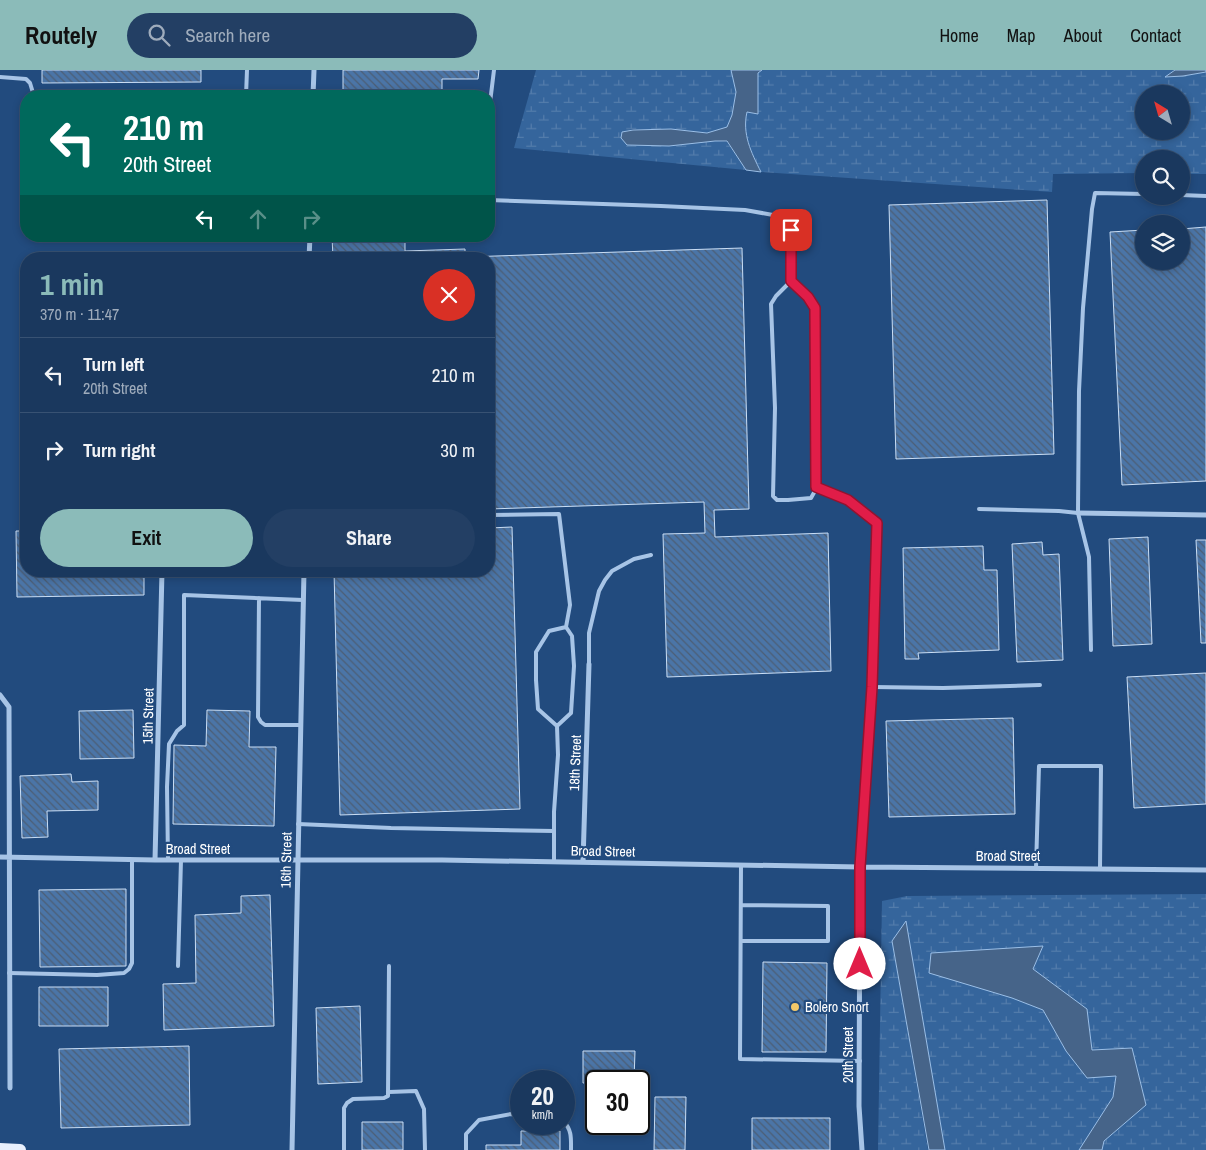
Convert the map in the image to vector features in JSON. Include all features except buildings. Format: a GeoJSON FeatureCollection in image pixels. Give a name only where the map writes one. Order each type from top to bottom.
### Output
{"type":"FeatureCollection","features":[{"type":"Feature","properties":{"kind":"main road"},"geometry":{"type":"LineString","coordinates":[[0,1149],[20,1150]]}},
{"type":"Feature","properties":{"kind":"street"},"geometry":{"type":"LineString","coordinates":[[314,70],[314,90]]}},
{"type":"Feature","properties":{"kind":"street","name":"20th Street"},"geometry":{"type":"LineString","coordinates":[[816,487],[848,500],[877,523],[872,687],[860,867],[859,1106],[862,1150]]}},
{"type":"Feature","properties":{"kind":"street"},"geometry":{"type":"LineString","coordinates":[[1078,513],[1206,515]]}},
{"type":"Feature","properties":{"kind":"street","name":"15th Street"},"geometry":{"type":"LineString","coordinates":[[156,860],[162,577]]}},
{"type":"Feature","properties":{"kind":"street","name":"16th Street"},"geometry":{"type":"LineString","coordinates":[[292,1150],[304,577]]}},
{"type":"Feature","properties":{"kind":"street","name":"18th Street"},"geometry":{"type":"LineString","coordinates":[[583,862],[589,664]]}},
{"type":"Feature","properties":{"kind":"street"},"geometry":{"type":"LineString","coordinates":[[0,695],[9,707],[10,1088]]}},
{"type":"Feature","properties":{"kind":"street","name":"Broad Street"},"geometry":{"type":"LineString","coordinates":[[0,857],[132,860],[442,860],[860,867],[1206,870]]}},
{"type":"Feature","properties":{"kind":"lane"},"geometry":{"type":"LineString","coordinates":[[246,90],[247,70]]}},
{"type":"Feature","properties":{"kind":"lane"},"geometry":{"type":"LineString","coordinates":[[492,90],[494,70]]}},
{"type":"Feature","properties":{"kind":"lane"},"geometry":{"type":"LineString","coordinates":[[0,77],[26,79],[30,83],[32,90]]}},
{"type":"Feature","properties":{"kind":"lane"},"geometry":{"type":"LineString","coordinates":[[1091,650],[1089,557],[1078,513],[1079,391],[1083,318],[1095,193],[1135,194]]}},
{"type":"Feature","properties":{"kind":"lane"},"geometry":{"type":"LineString","coordinates":[[1190,195],[1206,196]]}},
{"type":"Feature","properties":{"kind":"lane"},"geometry":{"type":"LineString","coordinates":[[495,200],[745,210],[773,216],[786,222],[791,230],[791,281],[771,304],[775,408],[773,496],[777,500],[811,498],[816,489],[815,308],[808,297],[791,281]]}},
{"type":"Feature","properties":{"kind":"lane"},"geometry":{"type":"LineString","coordinates":[[979,508],[1078,513]]}},
{"type":"Feature","properties":{"kind":"lane"},"geometry":{"type":"LineString","coordinates":[[495,515],[560,514],[570,605],[566,627],[572,636],[574,666],[571,713],[556,726]]}},
{"type":"Feature","properties":{"kind":"lane"},"geometry":{"type":"LineString","coordinates":[[589,664],[589,633],[599,591],[605,580],[612,572],[634,558],[651,555]]}},
{"type":"Feature","properties":{"kind":"lane"},"geometry":{"type":"LineString","coordinates":[[168,860],[167,787],[169,744],[176,731],[184,724],[184,595],[302,600]]}},
{"type":"Feature","properties":{"kind":"lane"},"geometry":{"type":"LineString","coordinates":[[258,598],[258,717],[265,725],[300,725]]}},
{"type":"Feature","properties":{"kind":"lane"},"geometry":{"type":"LineString","coordinates":[[554,862],[558,755],[556,726],[538,709],[536,652],[549,631],[566,627]]}},
{"type":"Feature","properties":{"kind":"lane"},"geometry":{"type":"LineString","coordinates":[[872,687],[943,688],[1040,685]]}},
{"type":"Feature","properties":{"kind":"lane"},"geometry":{"type":"LineString","coordinates":[[1036,868],[1039,766],[1101,766],[1100,868]]}},
{"type":"Feature","properties":{"kind":"lane"},"geometry":{"type":"LineString","coordinates":[[298,824],[554,831]]}},
{"type":"Feature","properties":{"kind":"lane"},"geometry":{"type":"LineString","coordinates":[[9,973],[97,975],[124,973],[129,969],[132,963],[132,860]]}},
{"type":"Feature","properties":{"kind":"lane"},"geometry":{"type":"LineString","coordinates":[[178,966],[181,860]]}},
{"type":"Feature","properties":{"kind":"lane"},"geometry":{"type":"LineString","coordinates":[[741,864],[740,1059],[860,1061]]}},
{"type":"Feature","properties":{"kind":"lane"},"geometry":{"type":"LineString","coordinates":[[741,905],[828,906],[828,941],[741,941]]}},
{"type":"Feature","properties":{"kind":"lane"},"geometry":{"type":"LineString","coordinates":[[344,1150],[344,1108],[347,1103],[353,1099],[384,1098],[388,1096],[389,1092],[389,966]]}},
{"type":"Feature","properties":{"kind":"lane"},"geometry":{"type":"LineString","coordinates":[[389,1092],[416,1091],[424,1109],[425,1150]]}},
{"type":"Feature","properties":{"kind":"lane"},"geometry":{"type":"LineString","coordinates":[[466,1150],[466,1134],[479,1120],[510,1114]]}},
{"type":"Feature","properties":{"kind":"lane"},"geometry":{"type":"LineString","coordinates":[[571,1135],[571,1150]]}},
{"type":"Feature","properties":{"kind":"green space"},"geometry":{"type":"Polygon","coordinates":[[[536,70],[731,70],[736,92],[732,115],[727,127],[707,133],[671,129],[633,129],[622,132],[621,138],[628,145],[669,146],[715,141],[727,142],[746,170],[514,148],[536,70]]]}},
{"type":"Feature","properties":{"kind":"green space"},"geometry":{"type":"Polygon","coordinates":[[[762,70],[1174,70],[1166,77],[1206,72],[1206,174],[1190,174],[1190,150],[1135,150],[1135,173],[1053,174],[1052,192],[761,172],[751,150],[746,128],[747,112],[758,114],[758,73],[762,70]]]}},
{"type":"Feature","properties":{"kind":"green space"},"geometry":{"type":"Polygon","coordinates":[[[1206,894],[1206,1150],[1102,1150],[1104,1141],[1146,1105],[1132,1048],[1092,1050],[1087,1013],[1033,969],[1043,947],[1013,998],[1043,1010],[1066,1051],[1116,1076],[1113,1097],[1079,1150],[945,1150],[906,922],[892,941],[928,1150],[878,1150],[882,901],[907,896],[1206,894]]]}},
{"type":"Feature","properties":{"kind":"shaded area"},"geometry":{"type":"Polygon","coordinates":[[[731,70],[762,70],[758,73],[758,114],[747,112],[746,120],[751,150],[761,172],[746,170],[727,141],[669,146],[627,145],[621,138],[622,132],[633,130],[671,129],[707,133],[727,127],[732,115],[736,92],[731,70]]]}},
{"type":"Feature","properties":{"kind":"shaded area"},"geometry":{"type":"Polygon","coordinates":[[[1175,70],[1206,70],[1206,72],[1165,77],[1175,70]]]}},
{"type":"Feature","properties":{"kind":"shaded area"},"geometry":{"type":"Polygon","coordinates":[[[906,921],[945,1150],[929,1150],[892,941],[906,921]]]}},
{"type":"Feature","properties":{"kind":"shaded area"},"geometry":{"type":"Polygon","coordinates":[[[1043,946],[1033,969],[1087,1009],[1092,1050],[1132,1048],[1146,1105],[1104,1141],[1102,1150],[1079,1150],[1113,1097],[1116,1076],[1087,1078],[1066,1051],[1043,1010],[1012,998],[929,973],[931,953],[1043,946]]]}},
{"type":"Feature","properties":{"kind":"place","name":"Bolero Snort"},"geometry":{"type":"Point","coordinates":[795,1007]}},
{"type":"Feature","properties":{"kind":"route"},"geometry":{"type":"LineString","coordinates":[[791,230],[791,281],[808,297],[815,308],[816,487],[848,500],[877,523],[872,687],[860,867],[860,964]]}}]}
